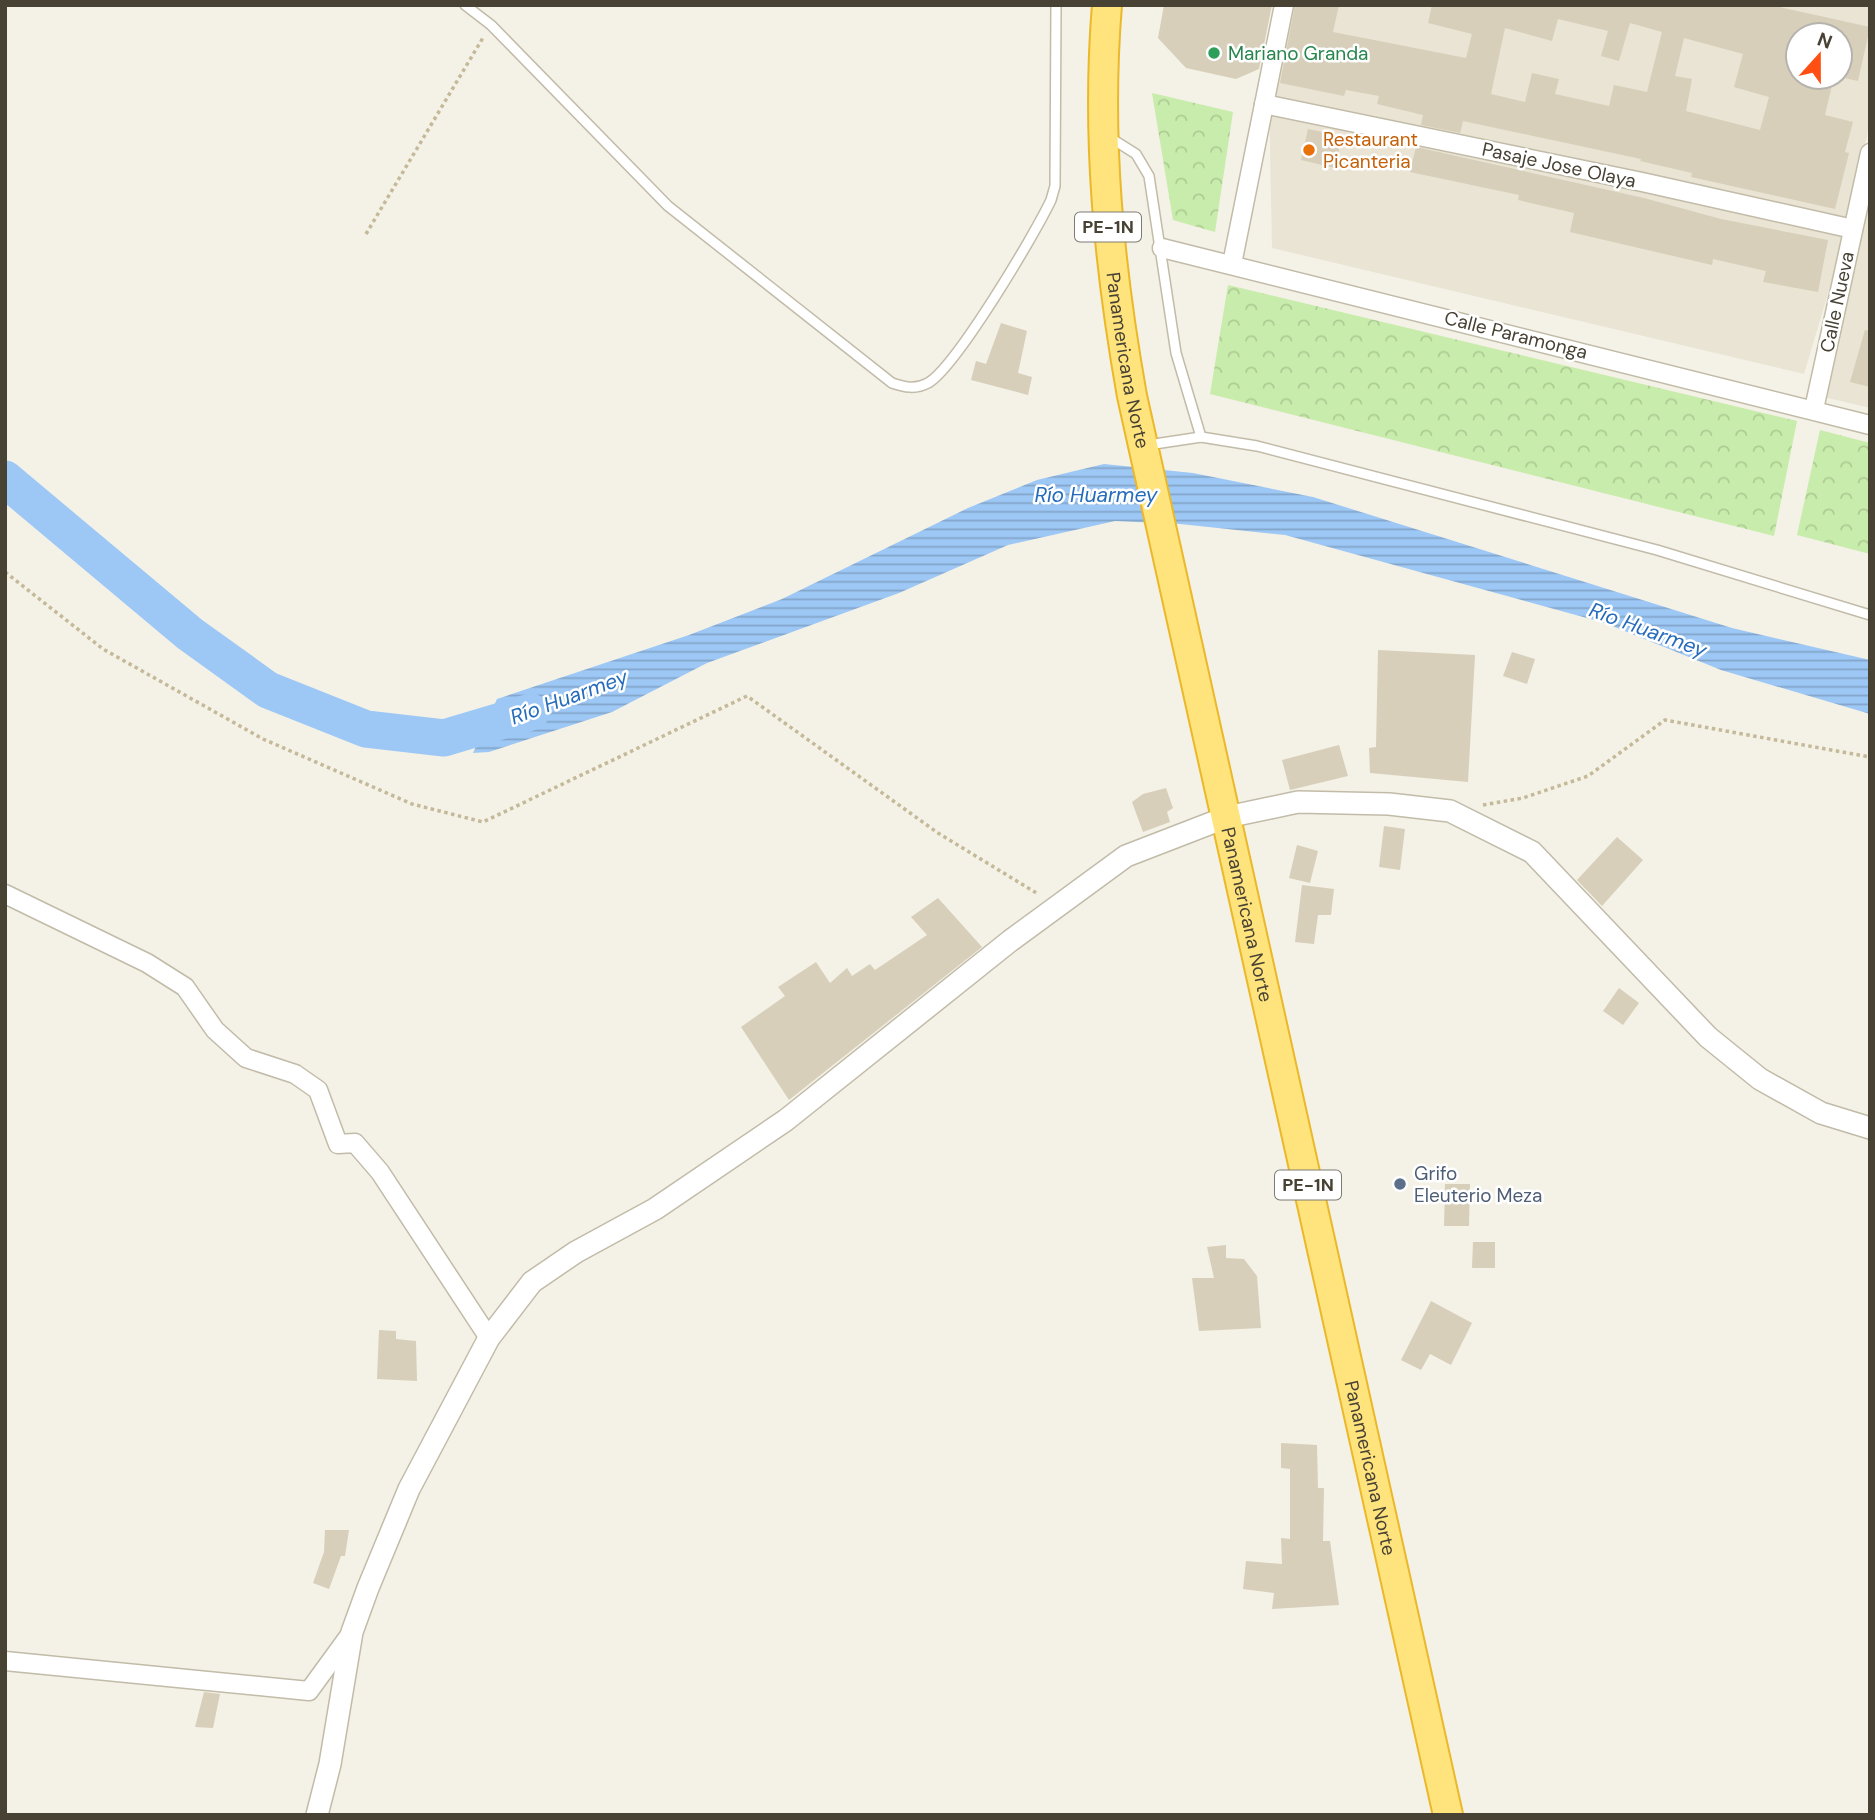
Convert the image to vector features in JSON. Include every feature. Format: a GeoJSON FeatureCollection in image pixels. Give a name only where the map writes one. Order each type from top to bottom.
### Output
{"type":"FeatureCollection","features":[{"type":"Feature","properties":{"kind":"highway","name":"Panamericana Norte"},"geometry":{"type":"LineString","coordinates":[[1107,5],[1102,134],[1116,295],[1143,446],[1448,1815]]}},
{"type":"Feature","properties":{"kind":"street"},"geometry":{"type":"LineString","coordinates":[[1232,264],[1284,5]]}},
{"type":"Feature","properties":{"kind":"street","name":"Pasaje Jose Olaya"},"geometry":{"type":"LineString","coordinates":[[1264,104],[1642,181],[1853,229]]}},
{"type":"Feature","properties":{"kind":"street","name":"Calle Nueva"},"geometry":{"type":"LineString","coordinates":[[1814,409],[1870,153]]}},
{"type":"Feature","properties":{"kind":"street","name":"Calle Paramonga"},"geometry":{"type":"LineString","coordinates":[[1162,248],[1870,425]]}},
{"type":"Feature","properties":{"kind":"street"},"geometry":{"type":"LineString","coordinates":[[317,1815],[330,1764],[352,1632],[409,1489],[489,1338],[532,1282],[576,1252],[655,1209],[786,1120],[1062,903],[1126,856],[1227,817],[1298,802],[1389,804],[1450,811],[1532,852],[1708,1037],[1760,1079],[1821,1113],[1870,1128]]}},
{"type":"Feature","properties":{"kind":"street"},"geometry":{"type":"LineString","coordinates":[[5,894],[147,963],[185,987],[215,1030],[246,1058],[295,1073],[318,1090],[338,1144],[355,1143],[380,1172],[489,1338]]}},
{"type":"Feature","properties":{"kind":"street"},"geometry":{"type":"LineString","coordinates":[[5,1661],[309,1690],[352,1632]]}},
{"type":"Feature","properties":{"kind":"lane"},"geometry":{"type":"LineString","coordinates":[[464,5],[491,25],[668,206],[892,383],[908,388],[926,384],[940,375],[989,304],[1051,200],[1055,186],[1056,5]]}},
{"type":"Feature","properties":{"kind":"lane"},"geometry":{"type":"LineString","coordinates":[[1102,134],[1136,154],[1149,176],[1176,353],[1201,437]]}},
{"type":"Feature","properties":{"kind":"lane"},"geometry":{"type":"LineString","coordinates":[[1143,446],[1201,437],[1257,446],[1657,550],[1870,615]]}},
{"type":"Feature","properties":{"kind":"path"},"geometry":{"type":"LineString","coordinates":[[366,234],[491,25]]}},
{"type":"Feature","properties":{"kind":"path"},"geometry":{"type":"LineString","coordinates":[[5,572],[103,649],[262,739],[412,804],[483,822],[747,696],[938,832],[1036,894],[1062,903]]}},
{"type":"Feature","properties":{"kind":"path"},"geometry":{"type":"LineString","coordinates":[[1450,811],[1524,797],[1588,776],[1665,720],[1870,757]]}},
{"type":"Feature","properties":{"kind":"shaded area"},"geometry":{"type":"Polygon","coordinates":[[[1288,5],[1870,5],[1870,121],[1849,223],[1804,374],[1272,248],[1269,95],[1288,5]]]}},
{"type":"Feature","properties":{"kind":"shaded area"},"geometry":{"type":"Polygon","coordinates":[[[1870,186],[1870,408],[1824,397],[1870,186]]]}},
{"type":"Feature","properties":{"kind":"green space"},"geometry":{"type":"Polygon","coordinates":[[[1152,93],[1233,112],[1215,232],[1173,220],[1152,93]]]}},
{"type":"Feature","properties":{"kind":"green space"},"geometry":{"type":"Polygon","coordinates":[[[1228,285],[1797,421],[1774,536],[1210,394],[1228,285]]]}},
{"type":"Feature","properties":{"kind":"green space"},"geometry":{"type":"Polygon","coordinates":[[[1820,430],[1870,443],[1870,554],[1797,535],[1820,430]]]}},
{"type":"Feature","properties":{"kind":"water","name":"Río Huarmey"},"geometry":{"type":"Polygon","coordinates":[[[1104,464],[1193,473],[1313,497],[1732,628],[1870,660],[1870,714],[1721,670],[1605,623],[1285,535],[1180,524],[1115,521],[1008,545],[899,593],[707,663],[612,712],[489,752],[473,753],[497,699],[689,635],[782,599],[968,508],[1037,480],[1104,464]]]}},
{"type":"Feature","properties":{"kind":"building","name":"Mariano Granda"},"geometry":{"type":"Polygon","coordinates":[[[1164,5],[1272,5],[1259,69],[1236,79],[1186,68],[1158,38],[1164,5]]]}},
{"type":"Feature","properties":{"kind":"building"},"geometry":{"type":"Polygon","coordinates":[[[1295,5],[1339,5],[1333,32],[1466,58],[1472,34],[1428,23],[1432,5],[1770,5],[1843,21],[1784,21],[1784,91],[1831,91],[1825,115],[1853,122],[1845,152],[1849,153],[1835,209],[1691,177],[1692,173],[1640,161],[1641,159],[1463,121],[1460,133],[1421,125],[1423,115],[1377,104],[1379,96],[1346,90],[1344,96],[1280,83],[1295,5]],[[1558,19],[1552,41],[1505,28],[1491,94],[1525,102],[1532,73],[1559,79],[1555,94],[1609,106],[1614,85],[1647,92],[1662,32],[1630,23],[1619,61],[1601,56],[1608,31],[1558,19]],[[1684,38],[1675,76],[1692,79],[1686,111],[1760,130],[1769,97],[1734,87],[1743,54],[1684,38]]]}},
{"type":"Feature","properties":{"kind":"building"},"geometry":{"type":"Polygon","coordinates":[[[1854,23],[1870,27],[1858,81],[1854,80],[1854,23]]]}},
{"type":"Feature","properties":{"kind":"building"},"geometry":{"type":"Polygon","coordinates":[[[1308,129],[1342,136],[1335,168],[1301,160],[1308,129]]]}},
{"type":"Feature","properties":{"kind":"building"},"geometry":{"type":"Polygon","coordinates":[[[1416,147],[1644,198],[1721,219],[1828,240],[1818,292],[1763,282],[1766,271],[1713,259],[1712,265],[1570,232],[1574,213],[1518,200],[1519,195],[1410,172],[1416,147]]]}},
{"type":"Feature","properties":{"kind":"building"},"geometry":{"type":"Polygon","coordinates":[[[1001,323],[1027,331],[1018,373],[1032,377],[1028,395],[971,380],[976,361],[986,364],[1001,323]]]}},
{"type":"Feature","properties":{"kind":"building"},"geometry":{"type":"Polygon","coordinates":[[[1865,330],[1870,331],[1870,387],[1850,382],[1865,330]]]}},
{"type":"Feature","properties":{"kind":"building"},"geometry":{"type":"Polygon","coordinates":[[[1378,650],[1475,655],[1468,782],[1370,773],[1369,748],[1376,747],[1378,650]]]}},
{"type":"Feature","properties":{"kind":"building"},"geometry":{"type":"Polygon","coordinates":[[[1512,652],[1535,659],[1527,684],[1503,676],[1512,652]]]}},
{"type":"Feature","properties":{"kind":"building"},"geometry":{"type":"Polygon","coordinates":[[[1339,745],[1348,776],[1290,790],[1282,760],[1339,745]]]}},
{"type":"Feature","properties":{"kind":"building"},"geometry":{"type":"Polygon","coordinates":[[[1166,788],[1173,808],[1167,812],[1170,822],[1143,832],[1132,802],[1143,794],[1166,788]]]}},
{"type":"Feature","properties":{"kind":"building"},"geometry":{"type":"Polygon","coordinates":[[[1384,826],[1405,829],[1400,870],[1379,867],[1384,826]]]}},
{"type":"Feature","properties":{"kind":"building"},"geometry":{"type":"Polygon","coordinates":[[[1617,837],[1643,860],[1602,906],[1577,880],[1617,837]]]}},
{"type":"Feature","properties":{"kind":"building"},"geometry":{"type":"Polygon","coordinates":[[[1297,845],[1318,851],[1310,883],[1289,878],[1297,845]]]}},
{"type":"Feature","properties":{"kind":"building"},"geometry":{"type":"Polygon","coordinates":[[[1302,885],[1334,889],[1331,915],[1318,915],[1314,944],[1295,942],[1302,885]]]}},
{"type":"Feature","properties":{"kind":"building"},"geometry":{"type":"Polygon","coordinates":[[[938,898],[982,947],[789,1100],[741,1027],[785,996],[778,987],[816,962],[830,983],[847,968],[852,976],[870,964],[875,970],[927,935],[911,917],[938,898]]]}},
{"type":"Feature","properties":{"kind":"building"},"geometry":{"type":"Polygon","coordinates":[[[1619,988],[1639,1003],[1623,1025],[1603,1011],[1619,988]]]}},
{"type":"Feature","properties":{"kind":"building"},"geometry":{"type":"Polygon","coordinates":[[[1445,1184],[1470,1184],[1469,1226],[1444,1226],[1445,1184]]]}},
{"type":"Feature","properties":{"kind":"building"},"geometry":{"type":"Polygon","coordinates":[[[1473,1242],[1495,1242],[1495,1268],[1472,1268],[1473,1242]]]}},
{"type":"Feature","properties":{"kind":"building"},"geometry":{"type":"Polygon","coordinates":[[[1226,1245],[1226,1258],[1244,1259],[1257,1276],[1261,1328],[1199,1331],[1192,1278],[1214,1278],[1207,1247],[1226,1245]]]}},
{"type":"Feature","properties":{"kind":"building"},"geometry":{"type":"Polygon","coordinates":[[[1431,1301],[1472,1323],[1451,1365],[1430,1354],[1421,1370],[1401,1360],[1431,1301]]]}},
{"type":"Feature","properties":{"kind":"building"},"geometry":{"type":"Polygon","coordinates":[[[379,1330],[396,1331],[396,1339],[416,1341],[417,1381],[377,1379],[379,1330]]]}},
{"type":"Feature","properties":{"kind":"building"},"geometry":{"type":"Polygon","coordinates":[[[1281,1443],[1317,1445],[1318,1488],[1324,1488],[1323,1541],[1330,1541],[1339,1605],[1272,1609],[1274,1593],[1243,1589],[1246,1561],[1282,1564],[1281,1538],[1290,1539],[1290,1469],[1281,1468],[1281,1443]]]}},
{"type":"Feature","properties":{"kind":"building"},"geometry":{"type":"Polygon","coordinates":[[[325,1530],[349,1530],[345,1556],[341,1556],[329,1589],[313,1583],[324,1552],[325,1530]]]}},
{"type":"Feature","properties":{"kind":"building"},"geometry":{"type":"Polygon","coordinates":[[[204,1692],[220,1694],[213,1728],[195,1727],[204,1692]]]}},
{"type":"Feature","properties":{"kind":"waterway","name":"Río Huarmey"},"geometry":{"type":"LineString","coordinates":[[5,479],[190,634],[268,690],[366,729],[444,738],[531,712]]}},
{"type":"Feature","properties":{"kind":"place","name":"Mariano Granda"},"geometry":{"type":"Point","coordinates":[1214,53]}},
{"type":"Feature","properties":{"kind":"place","name":"Restaurant Picanteria"},"geometry":{"type":"Point","coordinates":[1309,150]}},
{"type":"Feature","properties":{"kind":"place","name":"Grifo Eleuterio Meza"},"geometry":{"type":"Point","coordinates":[1400,1184]}}]}
